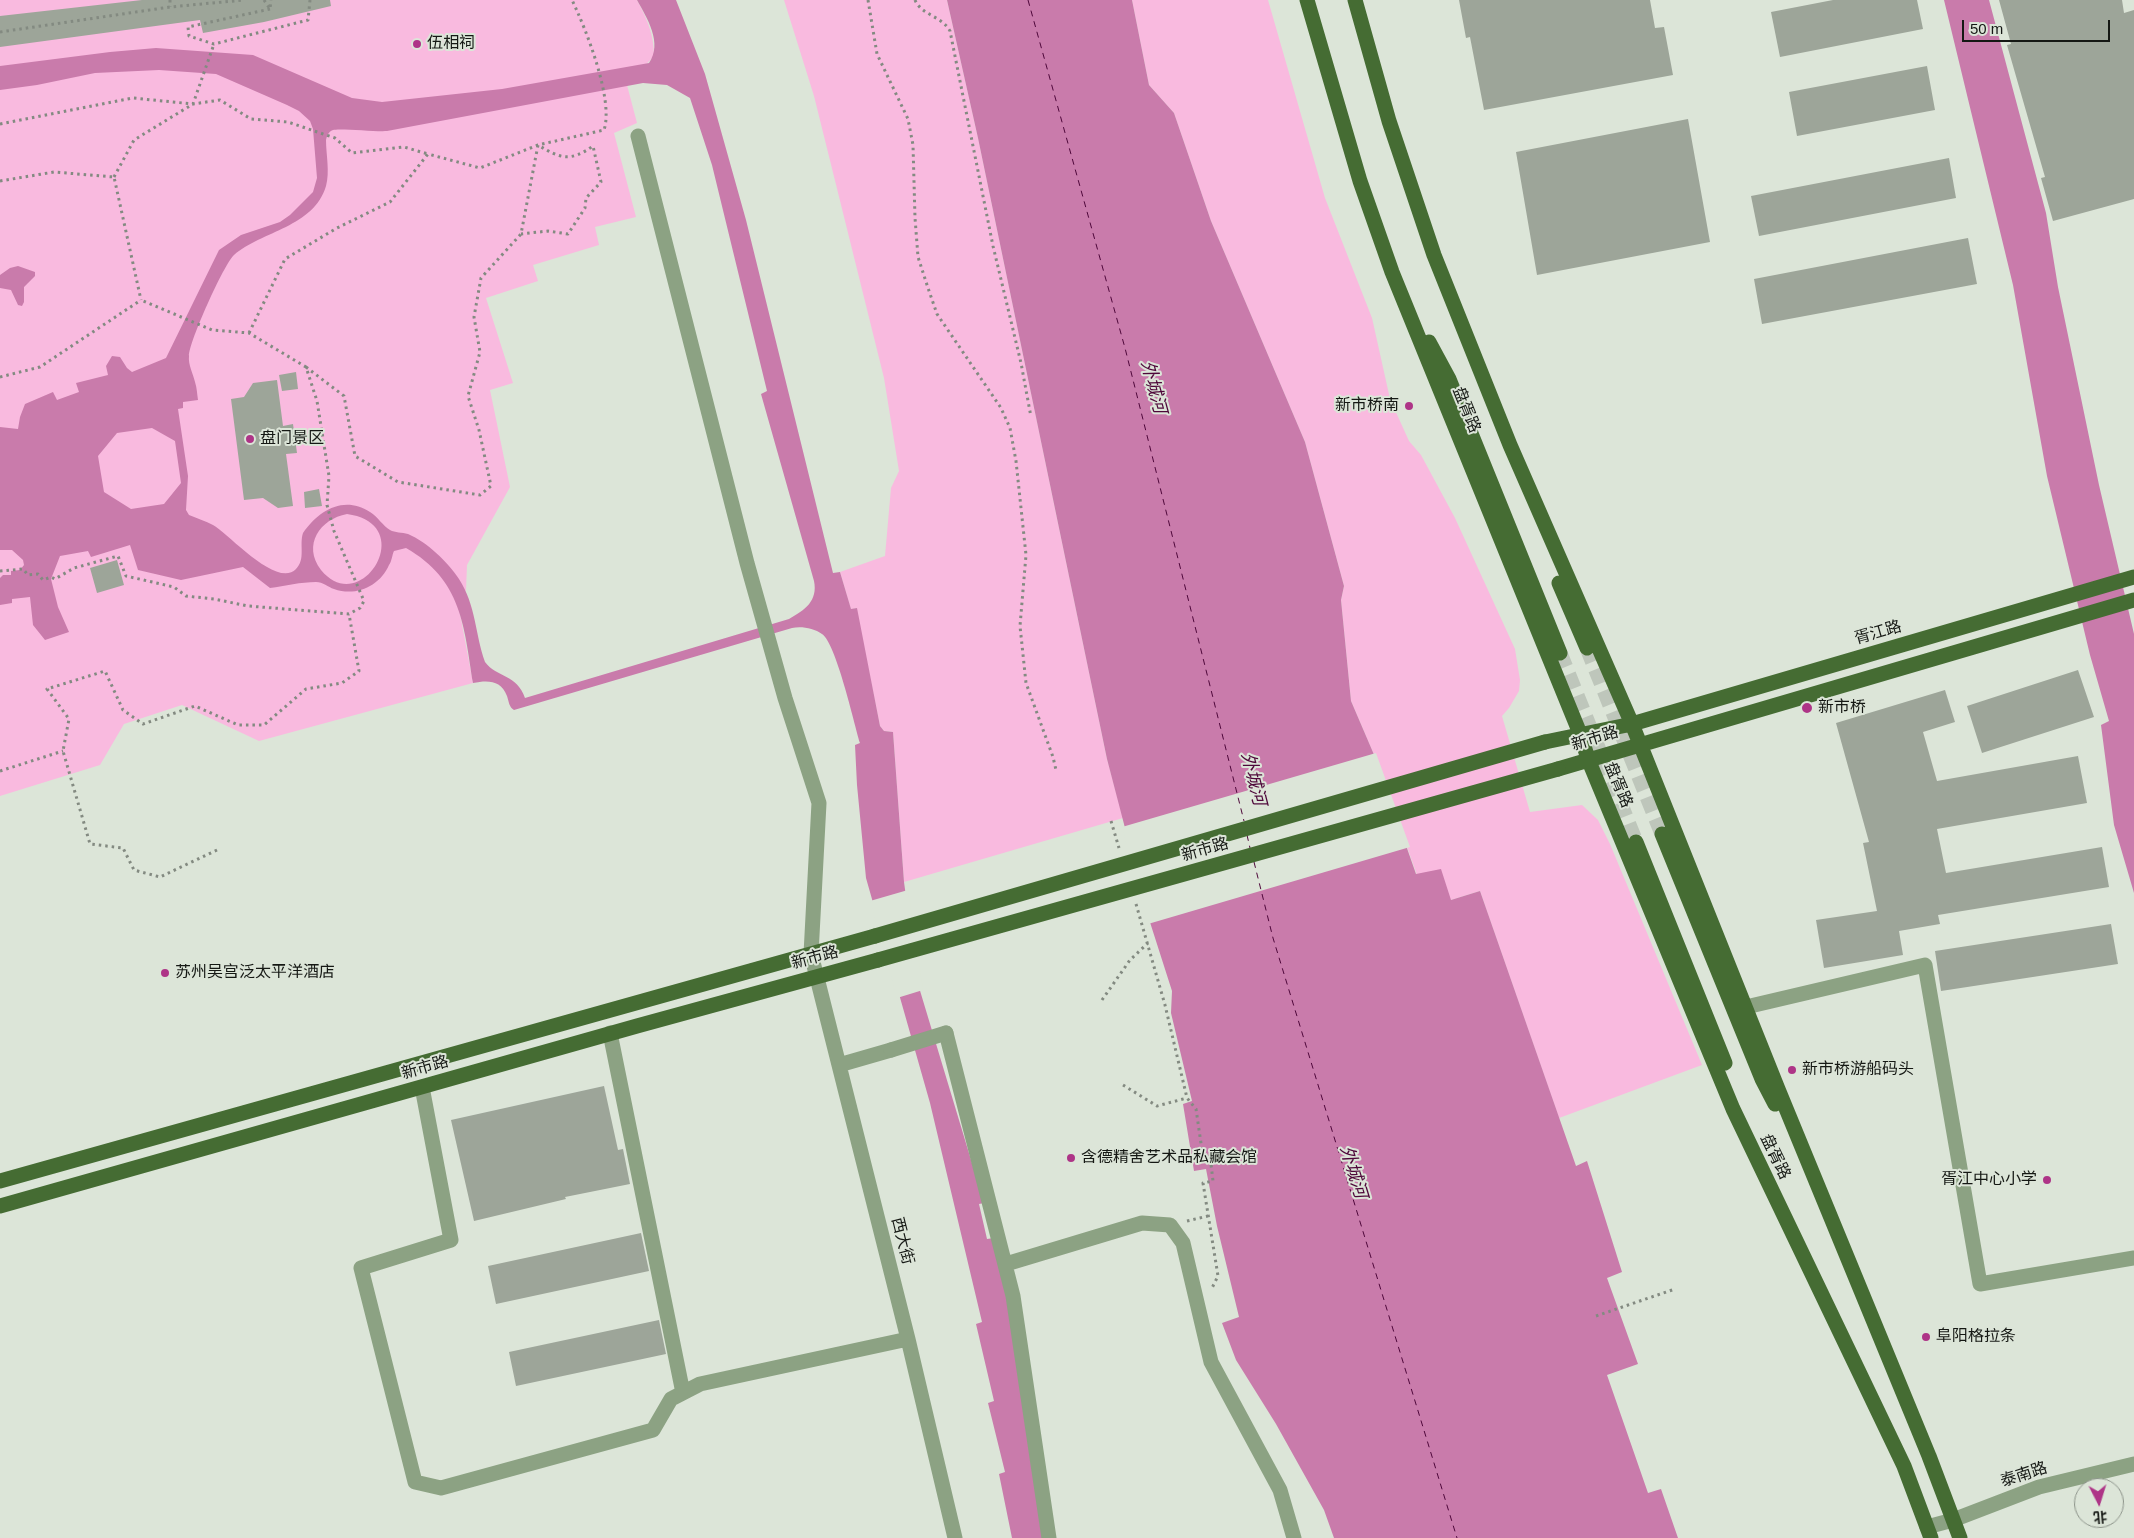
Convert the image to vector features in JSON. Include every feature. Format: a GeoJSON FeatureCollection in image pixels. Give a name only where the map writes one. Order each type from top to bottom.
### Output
{"type":"FeatureCollection","features":[{"type":"Feature","properties":{"kind":"main road","name":"盘胥路"},"geometry":{"type":"LineString","coordinates":[[1307,0],[1360,182],[1392,272],[1581,736],[1588,760],[1733,1109],[1904,1466],[1929,1533]]}},
{"type":"Feature","properties":{"kind":"main road","name":"盘胥路"},"geometry":{"type":"LineString","coordinates":[[1355,0],[1389,121],[1434,255],[1510,445],[1632,724],[1929,1456],[1960,1538]]}},
{"type":"Feature","properties":{"kind":"main road"},"geometry":{"type":"LineString","coordinates":[[1434,255],[1468,362],[1587,648]]}},
{"type":"Feature","properties":{"kind":"main road"},"geometry":{"type":"LineString","coordinates":[[1392,272],[1449,379],[1560,653]]}},
{"type":"Feature","properties":{"kind":"main road","name":"胥江路"},"geometry":{"type":"LineString","coordinates":[[1632,724],[2134,577]]}},
{"type":"Feature","properties":{"kind":"main road"},"geometry":{"type":"LineString","coordinates":[[1640,744],[2134,600]]}},
{"type":"Feature","properties":{"kind":"main road","name":"新市路"},"geometry":{"type":"LineString","coordinates":[[0,1181],[811,954],[1545,742],[1632,724]]}},
{"type":"Feature","properties":{"kind":"main road","name":"新市路"},"geometry":{"type":"LineString","coordinates":[[0,1206],[817,975],[878,960],[1558,769],[1640,744]]}},
{"type":"Feature","properties":{"kind":"main road"},"geometry":{"type":"LineString","coordinates":[[1662,834],[1762,1079],[1825,1203]]}},
{"type":"Feature","properties":{"kind":"main road"},"geometry":{"type":"LineString","coordinates":[[1636,842],[1786,1219]]}},
{"type":"Feature","properties":{"kind":"street","name":"西大街"},"geometry":{"type":"LineString","coordinates":[[638,136],[764,624],[785,698],[819,803],[811,954],[908,1339],[955,1538]]}},
{"type":"Feature","properties":{"kind":"street"},"geometry":{"type":"LineString","coordinates":[[1746,1007],[1925,964],[1980,1284],[2134,1258]]}},
{"type":"Feature","properties":{"kind":"street"},"geometry":{"type":"LineString","coordinates":[[840,1065],[946,1033],[1013,1296],[1049,1538]]}},
{"type":"Feature","properties":{"kind":"street"},"geometry":{"type":"LineString","coordinates":[[610,1034],[683,1393]]}},
{"type":"Feature","properties":{"kind":"street"},"geometry":{"type":"LineString","coordinates":[[422,1087],[451,1240],[361,1268],[415,1482],[441,1488],[653,1430],[671,1399],[700,1384],[908,1339]]}},
{"type":"Feature","properties":{"kind":"street"},"geometry":{"type":"LineString","coordinates":[[1006,1264],[1142,1223],[1170,1225],[1183,1243],[1210,1362],[1280,1490],[1294,1538]]}},
{"type":"Feature","properties":{"kind":"street","name":"泰南路"},"geometry":{"type":"LineString","coordinates":[[1929,1533],[1953,1520],[2039,1487],[2134,1464]]}},
{"type":"Feature","properties":{"kind":"path"},"geometry":{"type":"LineString","coordinates":[[170,0],[170,7]]}},
{"type":"Feature","properties":{"kind":"path"},"geometry":{"type":"LineString","coordinates":[[0,32],[170,7],[244,0]]}},
{"type":"Feature","properties":{"kind":"path"},"geometry":{"type":"LineString","coordinates":[[264,0],[270,9]]}},
{"type":"Feature","properties":{"kind":"path"},"geometry":{"type":"LineString","coordinates":[[270,9],[271,0]]}},
{"type":"Feature","properties":{"kind":"path"},"geometry":{"type":"LineString","coordinates":[[270,9],[188,27],[189,36],[214,44],[308,20],[310,0]]}},
{"type":"Feature","properties":{"kind":"path"},"geometry":{"type":"LineString","coordinates":[[0,124],[133,98],[193,104],[220,100],[251,119],[288,122],[335,138],[352,153],[404,147],[480,168],[538,145],[604,130],[606,123],[605,98],[586,28],[572,0]]}},
{"type":"Feature","properties":{"kind":"path"},"geometry":{"type":"LineString","coordinates":[[868,0],[877,54],[908,119],[913,146],[918,257],[928,288],[937,314],[1001,408],[1010,428],[1016,461],[1026,555],[1020,626],[1026,683],[1053,756],[1056,770]]}},
{"type":"Feature","properties":{"kind":"path"},"geometry":{"type":"LineString","coordinates":[[915,0],[920,9],[946,23],[950,30],[993,246],[1021,363],[1031,417]]}},
{"type":"Feature","properties":{"kind":"path"},"geometry":{"type":"LineString","coordinates":[[141,300],[114,177],[134,140],[193,104],[214,44]]}},
{"type":"Feature","properties":{"kind":"path"},"geometry":{"type":"LineString","coordinates":[[141,300],[212,330],[249,333],[306,367],[344,396],[355,456],[398,482],[480,495],[491,486],[479,430],[468,396],[480,352],[474,317],[481,278],[522,234],[538,145]]}},
{"type":"Feature","properties":{"kind":"path"},"geometry":{"type":"LineString","coordinates":[[522,234],[548,231],[568,234],[585,208],[586,198],[601,182],[593,146],[578,156],[556,156],[538,145]]}},
{"type":"Feature","properties":{"kind":"path"},"geometry":{"type":"LineString","coordinates":[[249,333],[285,259],[337,228],[390,202],[428,154]]}},
{"type":"Feature","properties":{"kind":"path"},"geometry":{"type":"LineString","coordinates":[[0,182],[54,172],[114,177]]}},
{"type":"Feature","properties":{"kind":"path"},"geometry":{"type":"LineString","coordinates":[[0,377],[40,368],[141,300]]}},
{"type":"Feature","properties":{"kind":"path"},"geometry":{"type":"LineString","coordinates":[[0,571],[24,569],[28,575],[38,574],[43,580],[50,577],[56,579],[74,568],[118,556],[126,576],[174,587],[186,596],[248,606],[349,614],[360,608],[364,601],[334,530],[327,506],[328,476],[317,401],[306,367]]}},
{"type":"Feature","properties":{"kind":"path"},"geometry":{"type":"LineString","coordinates":[[217,850],[160,877],[134,870],[123,848],[90,844],[63,751],[69,719],[47,689],[105,671],[123,710],[143,724],[195,706],[238,725],[264,725],[306,689],[342,683],[360,671],[349,614]]}},
{"type":"Feature","properties":{"kind":"path"},"geometry":{"type":"LineString","coordinates":[[0,771],[63,751]]}},
{"type":"Feature","properties":{"kind":"path"},"geometry":{"type":"LineString","coordinates":[[1111,821],[1120,850]]}},
{"type":"Feature","properties":{"kind":"path"},"geometry":{"type":"LineString","coordinates":[[1134,896],[1166,1005],[1188,1098],[1196,1109],[1203,1157],[1210,1156],[1213,1181],[1203,1182],[1218,1276],[1199,1313]]}},
{"type":"Feature","properties":{"kind":"path"},"geometry":{"type":"LineString","coordinates":[[1102,1000],[1130,960],[1148,943]]}},
{"type":"Feature","properties":{"kind":"path"},"geometry":{"type":"LineString","coordinates":[[1123,1086],[1157,1106],[1188,1098]]}},
{"type":"Feature","properties":{"kind":"path"},"geometry":{"type":"LineString","coordinates":[[1596,1316],[1675,1289]]}},
{"type":"Feature","properties":{"kind":"shaded area","name":"盘门景区"},"geometry":{"type":"Polygon","coordinates":[[[0,0],[637,0],[649,27],[653,41],[654,56],[627,85],[637,123],[614,133],[636,217],[595,227],[599,245],[533,265],[538,281],[486,298],[513,383],[490,390],[510,487],[467,565],[466,590],[458,603],[473,683],[259,741],[182,705],[124,724],[100,765],[0,796],[0,0]]]}},
{"type":"Feature","properties":{"kind":"shaded area"},"geometry":{"type":"Polygon","coordinates":[[[784,0],[947,0],[978,138],[1107,759],[1123,818],[904,882],[893,732],[884,731],[880,726],[856,608],[851,610],[840,572],[885,556],[891,488],[899,471],[884,378],[814,96],[784,0]]]}},
{"type":"Feature","properties":{"kind":"shaded area"},"geometry":{"type":"Polygon","coordinates":[[[1132,0],[1268,0],[1325,198],[1372,318],[1390,399],[1409,441],[1421,455],[1455,518],[1515,649],[1520,680],[1519,691],[1502,716],[1530,812],[1582,805],[1598,820],[1610,844],[1702,1065],[1559,1118],[1480,891],[1451,900],[1417,875],[1375,757],[1351,701],[1341,600],[1344,586],[1305,442],[1211,221],[1174,113],[1149,85],[1132,0]]]}},
{"type":"Feature","properties":{"kind":"water"},"geometry":{"type":"Polygon","coordinates":[[[637,0],[676,0],[705,74],[746,220],[833,573],[840,572],[851,609],[857,608],[880,726],[884,731],[893,732],[904,882],[918,984],[984,1203],[979,1204],[987,1239],[994,1238],[1007,1297],[1045,1538],[1012,1538],[999,1474],[1005,1472],[988,1403],[994,1401],[976,1324],[982,1322],[930,1103],[866,878],[855,745],[860,743],[839,667],[827,640],[822,634],[807,628],[792,628],[514,710],[498,684],[493,682],[473,683],[467,642],[457,606],[439,575],[425,561],[406,548],[394,551],[391,562],[380,579],[366,588],[351,592],[334,589],[316,582],[270,588],[243,567],[181,580],[138,570],[130,545],[91,557],[88,551],[60,556],[51,579],[58,607],[69,632],[45,640],[33,625],[30,597],[12,599],[12,603],[0,605],[0,578],[3,575],[11,575],[11,571],[20,570],[24,565],[23,560],[12,550],[0,550],[0,427],[18,429],[25,404],[53,392],[57,400],[79,392],[76,383],[108,375],[106,366],[112,356],[120,357],[132,372],[166,358],[219,250],[241,235],[280,222],[290,215],[313,192],[317,178],[313,129],[310,121],[299,111],[287,105],[216,74],[159,70],[95,73],[37,85],[0,90],[0,66],[156,48],[253,55],[352,98],[382,102],[502,89],[649,63],[653,55],[654,39],[649,23],[637,0]],[[643,83],[387,131],[333,130],[330,132],[326,140],[327,181],[320,200],[299,220],[258,240],[234,255],[215,287],[195,336],[189,359],[198,400],[183,402],[183,408],[178,409],[188,476],[186,510],[189,515],[213,525],[253,558],[266,566],[277,572],[288,573],[296,569],[301,561],[303,533],[324,512],[342,505],[351,505],[370,512],[390,530],[408,534],[422,542],[449,566],[459,579],[469,599],[485,662],[495,671],[517,684],[525,698],[789,619],[805,608],[814,594],[814,581],[761,394],[767,391],[712,165],[690,98],[667,85],[643,83]],[[152,428],[117,433],[98,456],[104,492],[131,509],[164,504],[181,483],[175,441],[152,428]],[[347,514],[329,521],[317,534],[313,551],[321,570],[337,582],[352,583],[366,576],[376,564],[381,549],[379,534],[368,521],[347,514]]]}},
{"type":"Feature","properties":{"kind":"water","name":"外城河"},"geometry":{"type":"Polygon","coordinates":[[[947,0],[1132,0],[1149,85],[1174,113],[1211,221],[1305,442],[1344,586],[1341,600],[1351,701],[1375,757],[1416,874],[1441,869],[1451,900],[1480,891],[1576,1166],[1587,1161],[1622,1272],[1607,1278],[1638,1364],[1607,1375],[1648,1493],[1661,1489],[1678,1538],[1334,1538],[1324,1510],[1276,1424],[1236,1360],[1222,1323],[1239,1317],[1217,1226],[1206,1169],[1194,1171],[1183,1104],[1192,1101],[1171,1013],[1172,991],[1148,916],[1107,759],[978,138],[947,0]]]}},
{"type":"Feature","properties":{"kind":"water"},"geometry":{"type":"Polygon","coordinates":[[[1944,0],[1989,0],[2046,213],[2058,287],[2099,485],[2134,634],[2134,893],[2114,825],[2101,725],[2109,721],[2090,655],[2047,476],[2013,285],[1944,0]]]}},
{"type":"Feature","properties":{"kind":"water"},"geometry":{"type":"Polygon","coordinates":[[[18,266],[35,272],[35,276],[24,287],[24,302],[22,306],[18,305],[11,290],[0,288],[0,275],[10,268],[18,266]]]}},
{"type":"Feature","properties":{"kind":"pier"},"geometry":{"type":"Polygon","coordinates":[[[1376,753],[1410,847],[1148,924],[1122,827],[1376,753]]]}},
{"type":"Feature","properties":{"kind":"pier"},"geometry":{"type":"Polygon","coordinates":[[[908,890],[923,990],[897,998],[870,901],[908,890]]]}},
{"type":"Feature","properties":{"kind":"building"},"geometry":{"type":"Polygon","coordinates":[[[142,0],[330,0],[331,6],[264,22],[203,33],[200,20],[0,47],[0,16],[142,0]]]}},
{"type":"Feature","properties":{"kind":"building"},"geometry":{"type":"Polygon","coordinates":[[[1459,0],[1650,0],[1655,28],[1664,27],[1673,75],[1484,110],[1470,37],[1466,38],[1459,0]]]}},
{"type":"Feature","properties":{"kind":"building"},"geometry":{"type":"Polygon","coordinates":[[[1833,0],[1917,0],[1923,29],[1780,57],[1771,12],[1833,0]]]}},
{"type":"Feature","properties":{"kind":"building"},"geometry":{"type":"Polygon","coordinates":[[[1999,0],[2122,0],[2124,13],[2134,10],[2134,199],[2053,221],[2041,178],[2045,177],[2007,45],[2011,44],[1999,0]]]}},
{"type":"Feature","properties":{"kind":"building"},"geometry":{"type":"Polygon","coordinates":[[[1927,66],[1935,110],[1797,136],[1789,92],[1927,66]]]}},
{"type":"Feature","properties":{"kind":"building"},"geometry":{"type":"Polygon","coordinates":[[[1688,119],[1710,242],[1537,275],[1516,152],[1688,119]]]}},
{"type":"Feature","properties":{"kind":"building"},"geometry":{"type":"Polygon","coordinates":[[[1949,158],[1956,198],[1759,236],[1751,196],[1949,158]]]}},
{"type":"Feature","properties":{"kind":"building"},"geometry":{"type":"Polygon","coordinates":[[[1968,238],[1977,284],[1762,324],[1754,279],[1968,238]]]}},
{"type":"Feature","properties":{"kind":"building"},"geometry":{"type":"Polygon","coordinates":[[[296,372],[298,389],[282,391],[279,375],[296,372]]]}},
{"type":"Feature","properties":{"kind":"building"},"geometry":{"type":"Polygon","coordinates":[[[277,380],[283,426],[293,424],[297,453],[286,454],[293,506],[278,508],[263,498],[244,500],[231,399],[244,397],[253,383],[277,380]]]}},
{"type":"Feature","properties":{"kind":"building"},"geometry":{"type":"Polygon","coordinates":[[[319,489],[322,506],[305,508],[304,492],[319,489]]]}},
{"type":"Feature","properties":{"kind":"building"},"geometry":{"type":"Polygon","coordinates":[[[117,560],[124,585],[97,593],[90,568],[117,560]]]}},
{"type":"Feature","properties":{"kind":"building"},"geometry":{"type":"Polygon","coordinates":[[[2078,670],[2094,717],[1982,753],[1967,706],[2078,670]]]}},
{"type":"Feature","properties":{"kind":"building"},"geometry":{"type":"Polygon","coordinates":[[[1945,690],[1955,722],[1923,732],[1937,781],[2078,756],[2087,803],[1937,829],[1946,873],[2102,847],[2109,887],[1938,915],[1940,924],[1899,931],[1903,955],[1824,968],[1816,920],[1877,911],[1863,843],[1869,842],[1836,723],[1945,690]]]}},
{"type":"Feature","properties":{"kind":"building"},"geometry":{"type":"Polygon","coordinates":[[[2111,924],[2118,964],[1941,991],[1935,951],[2111,924]]]}},
{"type":"Feature","properties":{"kind":"building"},"geometry":{"type":"Polygon","coordinates":[[[604,1086],[618,1150],[623,1149],[630,1184],[565,1197],[566,1199],[474,1221],[451,1120],[604,1086]]]}},
{"type":"Feature","properties":{"kind":"building"},"geometry":{"type":"Polygon","coordinates":[[[641,1233],[649,1271],[496,1304],[488,1266],[641,1233]]]}},
{"type":"Feature","properties":{"kind":"building"},"geometry":{"type":"Polygon","coordinates":[[[659,1320],[666,1354],[516,1386],[509,1352],[659,1320]]]}},
{"type":"Feature","properties":{"kind":"ferry route"},"geometry":{"type":"LineString","coordinates":[[1028,0],[1125,348],[1244,821]]}},
{"type":"Feature","properties":{"kind":"ferry route"},"geometry":{"type":"LineString","coordinates":[[1247,835],[1250,848]]}},
{"type":"Feature","properties":{"kind":"ferry route"},"geometry":{"type":"LineString","coordinates":[[1254,862],[1273,938],[1457,1538]]}},
{"type":"Feature","properties":{"kind":"tunnel"},"geometry":{"type":"LineString","coordinates":[[1587,648],[1662,834]]}},
{"type":"Feature","properties":{"kind":"tunnel"},"geometry":{"type":"LineString","coordinates":[[1560,653],[1636,842]]}},
{"type":"Feature","properties":{"kind":"place","name":"伍相祠"},"geometry":{"type":"Point","coordinates":[417,44]}},
{"type":"Feature","properties":{"kind":"place","name":"新市桥南"},"geometry":{"type":"Point","coordinates":[1409,406]}},
{"type":"Feature","properties":{"kind":"place","name":"盘门景区"},"geometry":{"type":"Point","coordinates":[250,439]}},
{"type":"Feature","properties":{"kind":"place","name":"新市桥"},"geometry":{"type":"Point","coordinates":[1807,708]}},
{"type":"Feature","properties":{"kind":"place","name":"苏州吴宫泛太平洋酒店"},"geometry":{"type":"Point","coordinates":[165,973]}},
{"type":"Feature","properties":{"kind":"place","name":"新市桥游船码头"},"geometry":{"type":"Point","coordinates":[1792,1070]}},
{"type":"Feature","properties":{"kind":"place","name":"含德精舍艺术品私藏会馆"},"geometry":{"type":"Point","coordinates":[1071,1158]}},
{"type":"Feature","properties":{"kind":"place","name":"胥江中心小学"},"geometry":{"type":"Point","coordinates":[2047,1180]}},
{"type":"Feature","properties":{"kind":"place","name":"阜阳格拉条"},"geometry":{"type":"Point","coordinates":[1926,1337]}}]}
